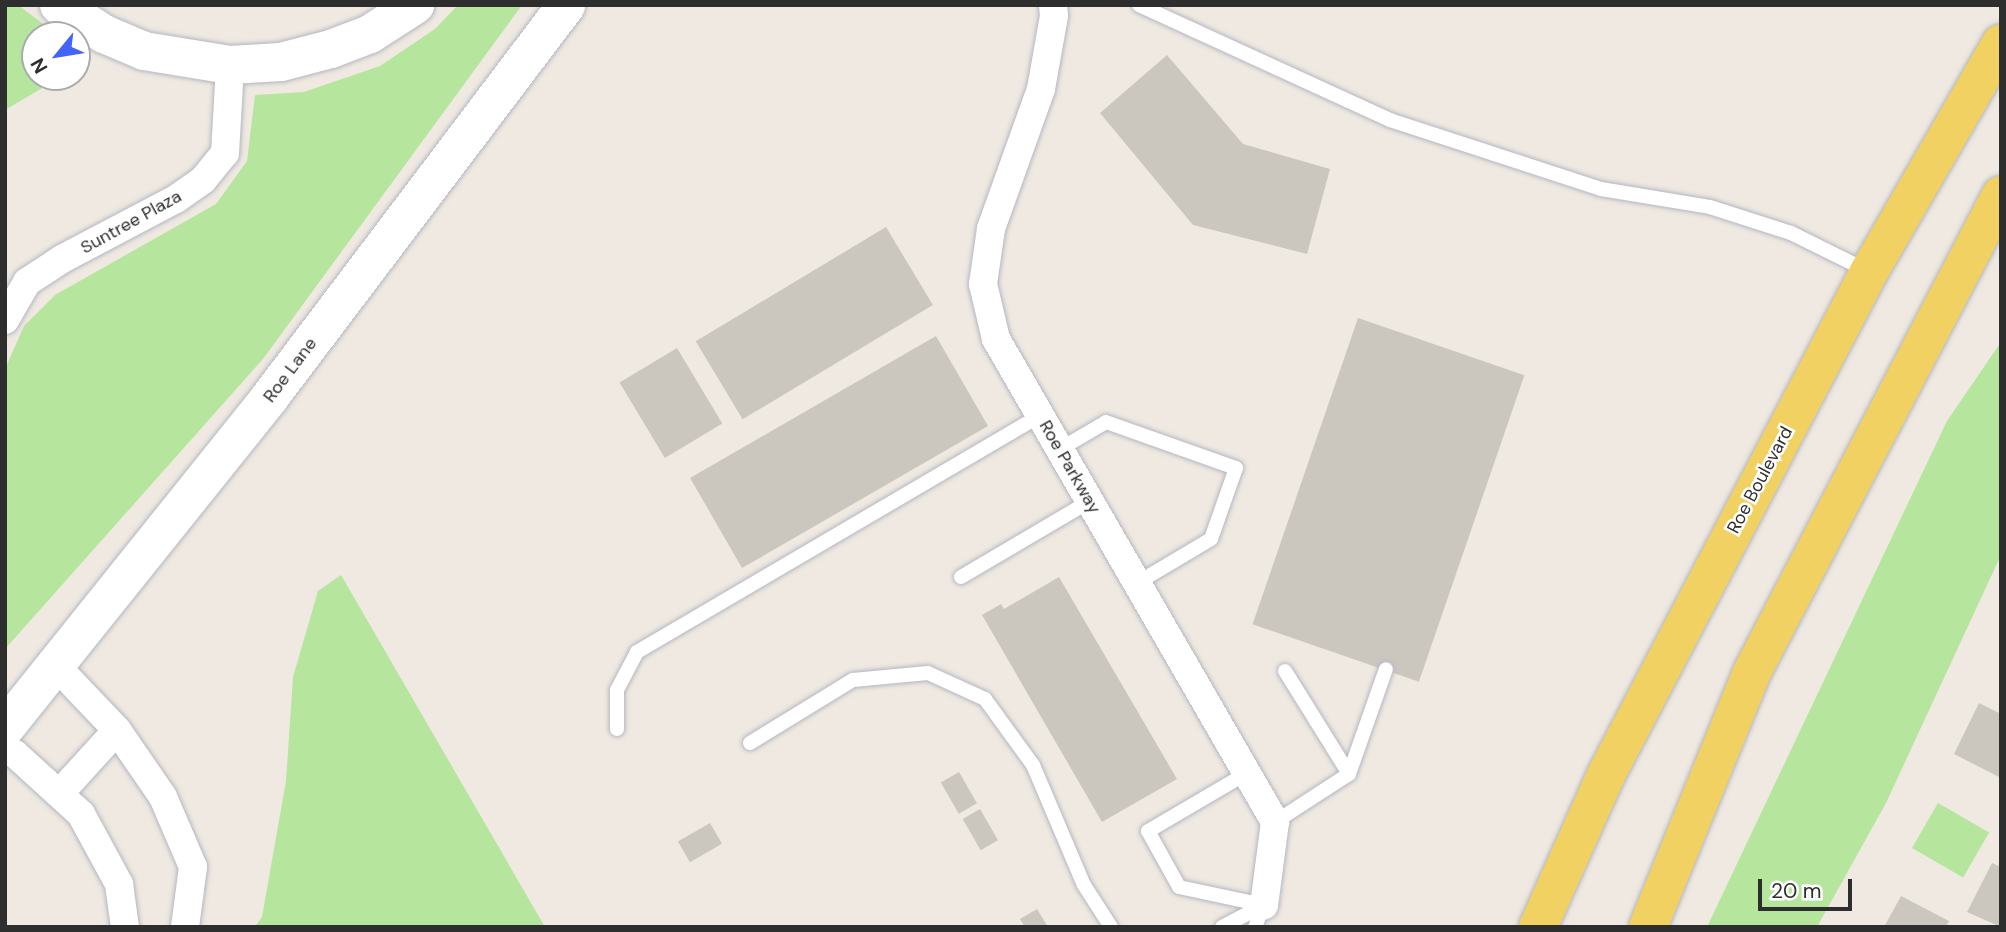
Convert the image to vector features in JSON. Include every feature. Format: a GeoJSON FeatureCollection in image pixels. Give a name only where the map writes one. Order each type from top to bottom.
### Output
{"type":"FeatureCollection","features":[{"type":"Feature","properties":{"kind":"main road","name":"Roe Boulevard"},"geometry":{"type":"LineString","coordinates":[[1538,927],[1606,775],[1870,272],[2001,43]]}},
{"type":"Feature","properties":{"kind":"main road"},"geometry":{"type":"LineString","coordinates":[[1648,927],[1752,672],[2001,195]]}},
{"type":"Feature","properties":{"kind":"street"},"geometry":{"type":"LineString","coordinates":[[59,5],[104,34],[144,51],[230,65],[281,62],[331,49],[370,34],[415,5]]}},
{"type":"Feature","properties":{"kind":"street","name":"Roe Lane"},"geometry":{"type":"LineString","coordinates":[[5,728],[270,397],[566,5]]}},
{"type":"Feature","properties":{"kind":"street","name":"Roe Parkway"},"geometry":{"type":"LineString","coordinates":[[1053,5],[1054,16],[1041,89],[991,229],[983,284],[996,339],[1275,822]]}},
{"type":"Feature","properties":{"kind":"street","name":"Suntree Plaza"},"geometry":{"type":"LineString","coordinates":[[5,320],[27,282],[62,259],[176,199],[203,180],[225,153],[230,65]]}},
{"type":"Feature","properties":{"kind":"street"},"geometry":{"type":"LineString","coordinates":[[56,666],[117,730],[163,797],[193,867],[185,927]]}},
{"type":"Feature","properties":{"kind":"street"},"geometry":{"type":"LineString","coordinates":[[59,794],[117,730]]}},
{"type":"Feature","properties":{"kind":"street"},"geometry":{"type":"LineString","coordinates":[[5,749],[15,754],[81,814],[119,884],[125,927]]}},
{"type":"Feature","properties":{"kind":"street"},"geometry":{"type":"LineString","coordinates":[[1260,916],[1275,822]]}},
{"type":"Feature","properties":{"kind":"lane"},"geometry":{"type":"LineString","coordinates":[[1139,5],[1390,120],[1601,189],[1710,207],[1768,225],[1791,233],[1870,272]]}},
{"type":"Feature","properties":{"kind":"lane"},"geometry":{"type":"LineString","coordinates":[[617,729],[617,690],[637,652],[1041,416]]}},
{"type":"Feature","properties":{"kind":"lane"},"geometry":{"type":"LineString","coordinates":[[1060,449],[1106,422],[1236,468],[1212,539],[1137,583]]}},
{"type":"Feature","properties":{"kind":"lane"},"geometry":{"type":"LineString","coordinates":[[961,577],[1090,501]]}},
{"type":"Feature","properties":{"kind":"lane"},"geometry":{"type":"LineString","coordinates":[[1275,822],[1349,774],[1386,669]]}},
{"type":"Feature","properties":{"kind":"lane"},"geometry":{"type":"LineString","coordinates":[[1285,671],[1349,774]]}},
{"type":"Feature","properties":{"kind":"lane"},"geometry":{"type":"LineString","coordinates":[[750,743],[853,680],[928,673],[985,699],[1033,765],[1084,885],[1111,927]]}},
{"type":"Feature","properties":{"kind":"lane"},"geometry":{"type":"LineString","coordinates":[[1247,773],[1147,831],[1179,887],[1260,916]]}},
{"type":"Feature","properties":{"kind":"lane"},"geometry":{"type":"LineString","coordinates":[[1222,927],[1260,916]]}},
{"type":"Feature","properties":{"kind":"green space"},"geometry":{"type":"Polygon","coordinates":[[[18,5],[39,21],[21,21],[21,91],[37,91],[5,110],[5,8],[18,5]]]}},
{"type":"Feature","properties":{"kind":"green space"},"geometry":{"type":"Polygon","coordinates":[[[458,5],[522,5],[263,359],[5,649],[5,369],[24,326],[55,295],[216,204],[247,161],[255,95],[304,92],[380,66],[435,29],[458,5]]]}},
{"type":"Feature","properties":{"kind":"green space"},"geometry":{"type":"Polygon","coordinates":[[[2001,342],[2001,555],[1886,803],[1817,927],[1707,927],[1947,421],[2001,342]]]}},
{"type":"Feature","properties":{"kind":"green space"},"geometry":{"type":"Polygon","coordinates":[[[341,575],[545,927],[255,927],[262,917],[286,781],[293,677],[318,591],[341,575]]]}},
{"type":"Feature","properties":{"kind":"green space"},"geometry":{"type":"Polygon","coordinates":[[[1938,803],[1989,832],[1963,878],[1912,848],[1938,803]]]}},
{"type":"Feature","properties":{"kind":"building"},"geometry":{"type":"Polygon","coordinates":[[[1167,55],[1243,144],[1330,169],[1307,254],[1193,225],[1100,113],[1167,55]]]}},
{"type":"Feature","properties":{"kind":"building"},"geometry":{"type":"Polygon","coordinates":[[[886,227],[933,305],[743,419],[696,341],[886,227]]]}},
{"type":"Feature","properties":{"kind":"building"},"geometry":{"type":"Polygon","coordinates":[[[1358,318],[1524,375],[1419,682],[1253,624],[1358,318]]]}},
{"type":"Feature","properties":{"kind":"building"},"geometry":{"type":"Polygon","coordinates":[[[936,336],[988,426],[742,568],[690,478],[936,336]]]}},
{"type":"Feature","properties":{"kind":"building"},"geometry":{"type":"Polygon","coordinates":[[[677,348],[722,423],[665,458],[620,383],[677,348]]]}},
{"type":"Feature","properties":{"kind":"building"},"geometry":{"type":"Polygon","coordinates":[[[1059,577],[1177,779],[1102,822],[982,615],[1001,604],[1004,609],[1059,577]]]}},
{"type":"Feature","properties":{"kind":"building"},"geometry":{"type":"Polygon","coordinates":[[[1979,703],[2001,714],[2001,778],[1954,754],[1979,703]]]}},
{"type":"Feature","properties":{"kind":"building"},"geometry":{"type":"Polygon","coordinates":[[[959,772],[977,803],[959,814],[941,782],[959,772]]]}},
{"type":"Feature","properties":{"kind":"building"},"geometry":{"type":"Polygon","coordinates":[[[980,809],[998,840],[981,850],[963,819],[980,809]]]}},
{"type":"Feature","properties":{"kind":"building"},"geometry":{"type":"Polygon","coordinates":[[[710,823],[722,844],[690,862],[678,841],[710,823]]]}},
{"type":"Feature","properties":{"kind":"building"},"geometry":{"type":"Polygon","coordinates":[[[1992,863],[2001,867],[2001,927],[1967,912],[1992,863]]]}},
{"type":"Feature","properties":{"kind":"building"},"geometry":{"type":"Polygon","coordinates":[[[1901,896],[1949,921],[1946,927],[1884,927],[1901,896]]]}},
{"type":"Feature","properties":{"kind":"building"},"geometry":{"type":"Polygon","coordinates":[[[1037,909],[1048,927],[1025,927],[1020,919],[1037,909]]]}}]}
